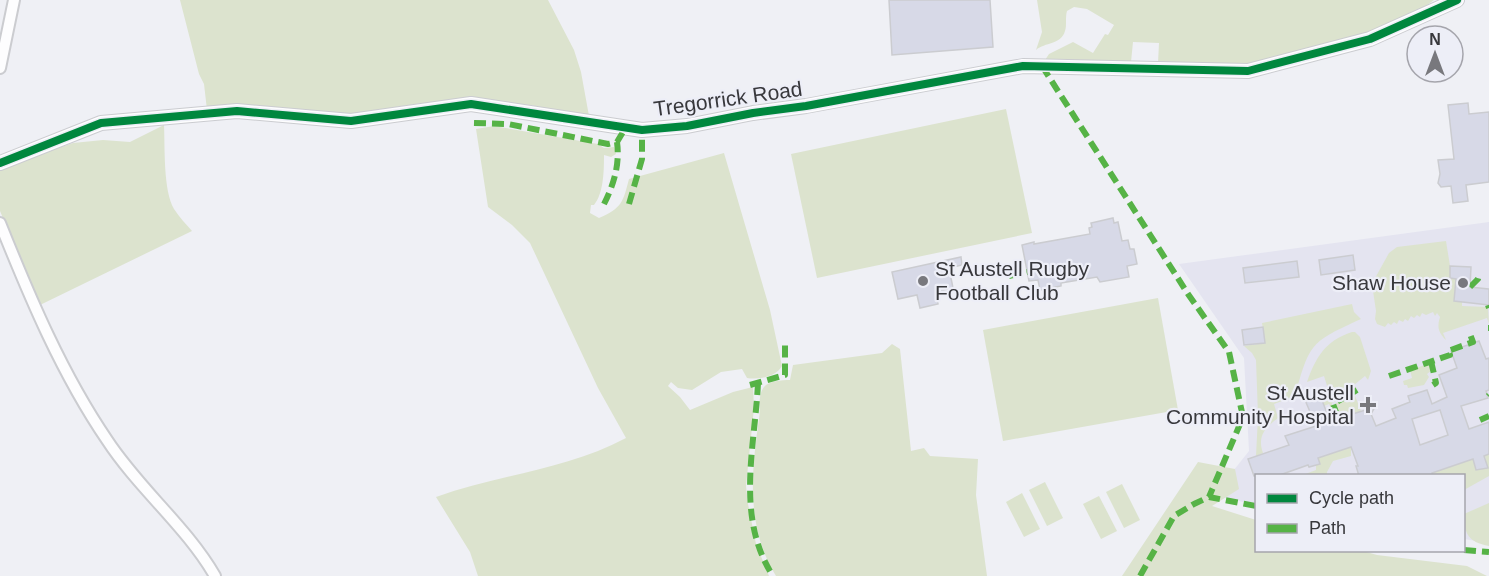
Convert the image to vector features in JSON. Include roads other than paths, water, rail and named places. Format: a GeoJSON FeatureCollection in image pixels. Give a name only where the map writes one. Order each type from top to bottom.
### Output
{"type":"FeatureCollection","features":[{"type":"Feature","properties":{"kind":"street"},"geometry":{"type":"LineString","coordinates":[[0,68],[14,0]]}},
{"type":"Feature","properties":{"kind":"street","name":"Tregorrick Road"},"geometry":{"type":"LineString","coordinates":[[0,163],[101,123],[237,111],[351,121],[471,104],[642,130],[687,126],[1023,66],[1248,71],[1370,39],[1457,0]]}},
{"type":"Feature","properties":{"kind":"street"},"geometry":{"type":"LineString","coordinates":[[0,223],[26,286],[76,391],[107,441],[140,484],[177,524],[215,576]]}},
{"type":"Feature","properties":{"kind":"place","name":"St Austell Rugby Football Club"},"geometry":{"type":"Point","coordinates":[923,281]}},
{"type":"Feature","properties":{"kind":"place","name":"Shaw House"},"geometry":{"type":"Point","coordinates":[1463,283]}},
{"type":"Feature","properties":{"kind":"place","name":"St Austell Community Hospital"},"geometry":{"type":"Point","coordinates":[1368,405]}}]}
